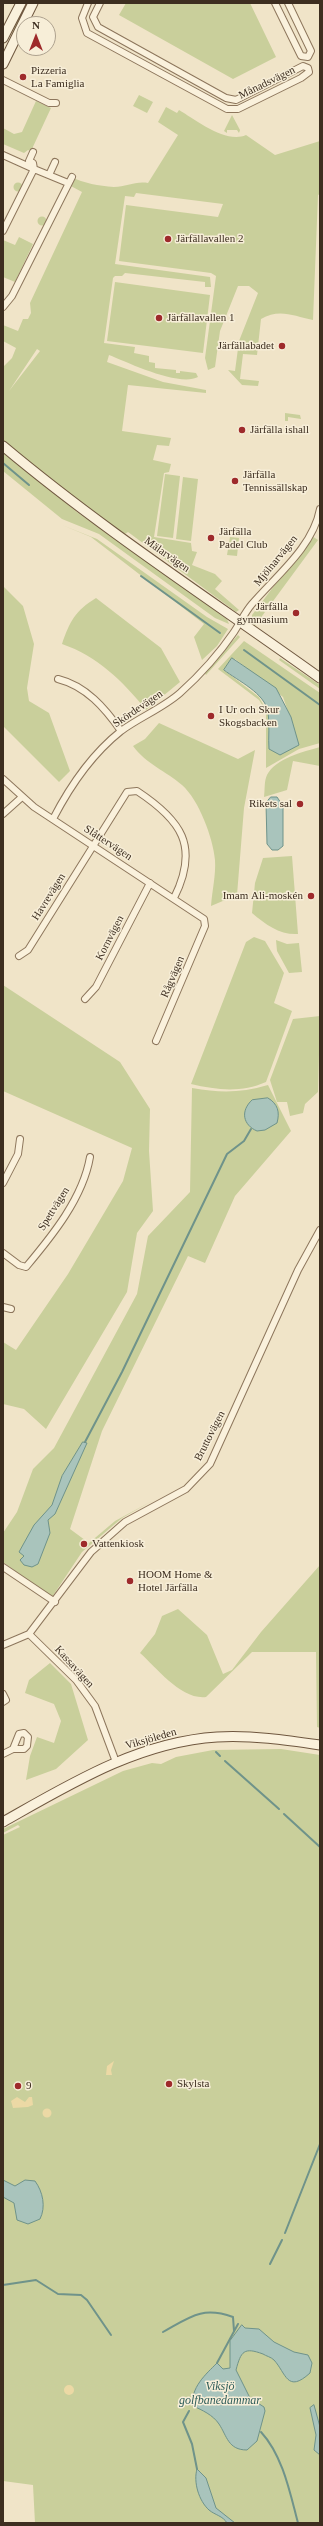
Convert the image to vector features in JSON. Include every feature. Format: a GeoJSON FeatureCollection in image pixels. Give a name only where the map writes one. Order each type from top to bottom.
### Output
{"type":"FeatureCollection","features":[{"type":"Feature","properties":{"kind":"main road"},"geometry":{"type":"LineString","coordinates":[[3,38],[20,3]]}},
{"type":"Feature","properties":{"kind":"main road"},"geometry":{"type":"LineString","coordinates":[[3,64],[33,3]]}},
{"type":"Feature","properties":{"kind":"main road","name":"Mälarvägen"},"geometry":{"type":"LineString","coordinates":[[3,446],[47,483],[320,678]]}},
{"type":"Feature","properties":{"kind":"main road","name":"Viksjöleden"},"geometry":{"type":"LineString","coordinates":[[3,1822],[76,1780],[116,1762],[154,1748],[216,1737],[259,1737],[320,1744]]}},
{"type":"Feature","properties":{"kind":"street","name":"Månadsvägen"},"geometry":{"type":"LineString","coordinates":[[88,3],[82,18],[87,32],[227,109],[238,109],[309,72],[308,68],[303,66],[236,100],[226,98],[98,27],[93,17],[100,3]]}},
{"type":"Feature","properties":{"kind":"street"},"geometry":{"type":"LineString","coordinates":[[275,3],[301,56],[308,57],[311,51],[288,3]]}},
{"type":"Feature","properties":{"kind":"street"},"geometry":{"type":"LineString","coordinates":[[3,80],[49,103],[56,103]]}},
{"type":"Feature","properties":{"kind":"street"},"geometry":{"type":"LineString","coordinates":[[3,231],[34,169],[33,163],[30,161],[33,152]]}},
{"type":"Feature","properties":{"kind":"street"},"geometry":{"type":"LineString","coordinates":[[3,155],[68,183]]}},
{"type":"Feature","properties":{"kind":"street"},"geometry":{"type":"LineString","coordinates":[[49,175],[55,162]]}},
{"type":"Feature","properties":{"kind":"street"},"geometry":{"type":"LineString","coordinates":[[3,308],[12,296],[72,177]]}},
{"type":"Feature","properties":{"kind":"street","name":"Mjölnarvägen"},"geometry":{"type":"LineString","coordinates":[[239,621],[304,543],[314,527],[320,509]]}},
{"type":"Feature","properties":{"kind":"street","name":"Skördevägen"},"geometry":{"type":"LineString","coordinates":[[53,819],[85,769],[121,731],[179,694],[217,654],[235,630],[239,621]]}},
{"type":"Feature","properties":{"kind":"street"},"geometry":{"type":"LineString","coordinates":[[58,679],[86,692],[105,710],[121,731]]}},
{"type":"Feature","properties":{"kind":"street","name":"Slåttervägen"},"geometry":{"type":"LineString","coordinates":[[3,779],[22,797],[53,819],[204,919]]}},
{"type":"Feature","properties":{"kind":"street","name":"Havrevägen"},"geometry":{"type":"LineString","coordinates":[[19,956],[28,950],[127,792],[137,791],[168,813],[182,836],[186,865],[184,877],[174,898]]}},
{"type":"Feature","properties":{"kind":"street"},"geometry":{"type":"LineString","coordinates":[[3,814],[22,797]]}},
{"type":"Feature","properties":{"kind":"street","name":"Kornvägen"},"geometry":{"type":"LineString","coordinates":[[85,999],[96,987],[150,883]]}},
{"type":"Feature","properties":{"kind":"street","name":"Rågvägen"},"geometry":{"type":"LineString","coordinates":[[156,1041],[204,926],[204,919]]}},
{"type":"Feature","properties":{"kind":"street"},"geometry":{"type":"LineString","coordinates":[[3,1184],[18,1154],[20,1139]]}},
{"type":"Feature","properties":{"kind":"street","name":"Spettvägen"},"geometry":{"type":"LineString","coordinates":[[3,1254],[19,1265],[26,1267],[68,1210],[87,1172],[90,1157]]}},
{"type":"Feature","properties":{"kind":"street","name":"Bruttovägen"},"geometry":{"type":"LineString","coordinates":[[30,1634],[91,1552],[125,1522],[186,1489],[210,1464],[298,1270],[320,1230]]}},
{"type":"Feature","properties":{"kind":"street"},"geometry":{"type":"LineString","coordinates":[[3,1307],[10,1309]]}},
{"type":"Feature","properties":{"kind":"street"},"geometry":{"type":"LineString","coordinates":[[3,1567],[54,1602]]}},
{"type":"Feature","properties":{"kind":"street"},"geometry":{"type":"LineString","coordinates":[[3,1645],[30,1634]]}},
{"type":"Feature","properties":{"kind":"street","name":"Kassavägen"},"geometry":{"type":"LineString","coordinates":[[30,1634],[76,1680],[95,1706],[116,1762]]}},
{"type":"Feature","properties":{"kind":"street"},"geometry":{"type":"LineString","coordinates":[[3,1694],[6,1700],[3,1702]]}},
{"type":"Feature","properties":{"kind":"street"},"geometry":{"type":"LineString","coordinates":[[3,1754],[13,1749]]}},
{"type":"Feature","properties":{"kind":"green space"},"geometry":{"type":"Polygon","coordinates":[[[25,3],[29,3],[22,16],[19,16],[25,3]]]}},
{"type":"Feature","properties":{"kind":"green space"},"geometry":{"type":"Polygon","coordinates":[[[126,3],[250,3],[276,57],[233,79],[119,15],[126,3]]]}},
{"type":"Feature","properties":{"kind":"green space"},"geometry":{"type":"Polygon","coordinates":[[[16,24],[16,28],[3,54],[16,24]]]}},
{"type":"Feature","properties":{"kind":"green space"},"geometry":{"type":"Polygon","coordinates":[[[139,95],[153,102],[147,113],[133,106],[139,95]]]}},
{"type":"Feature","properties":{"kind":"green space"},"geometry":{"type":"Polygon","coordinates":[[[36,101],[51,108],[31,151],[28,150],[24,153],[3,144],[3,128],[14,134],[22,132],[36,101]]]}},
{"type":"Feature","properties":{"kind":"green space"},"geometry":{"type":"Polygon","coordinates":[[[166,107],[177,113],[179,110],[202,125],[220,134],[238,137],[246,135],[275,155],[320,141],[320,194],[318,195],[313,320],[280,313],[261,319],[257,355],[243,354],[240,379],[259,381],[258,386],[242,385],[228,370],[235,371],[239,341],[258,293],[249,286],[238,286],[220,331],[215,367],[208,370],[205,358],[216,276],[211,273],[119,261],[126,205],[218,217],[223,204],[136,193],[134,197],[125,196],[115,264],[210,277],[211,287],[205,287],[205,282],[125,273],[122,276],[115,276],[113,278],[104,343],[135,347],[134,353],[149,356],[149,362],[155,363],[155,368],[176,370],[176,373],[180,373],[180,371],[196,373],[198,377],[179,379],[167,377],[109,355],[107,362],[163,382],[206,390],[206,393],[128,385],[122,431],[171,438],[169,446],[157,445],[153,460],[171,464],[169,472],[164,473],[154,537],[191,543],[192,551],[197,552],[192,565],[215,574],[222,581],[215,589],[239,610],[236,612],[128,532],[125,534],[114,529],[3,441],[3,367],[12,358],[16,348],[3,341],[3,325],[18,331],[23,319],[28,319],[31,313],[30,303],[82,192],[69,185],[70,177],[92,184],[114,187],[148,183],[178,135],[158,122],[166,107]],[[37,349],[9,391],[40,351],[37,349]]]}},
{"type":"Feature","properties":{"kind":"green space"},"geometry":{"type":"Polygon","coordinates":[[[232,115],[240,130],[239,133],[237,130],[227,130],[227,133],[224,131],[232,115]]]}},
{"type":"Feature","properties":{"kind":"green space"},"geometry":{"type":"Polygon","coordinates":[[[18,182],[23,187],[18,192],[13,187],[18,182]]]}},
{"type":"Feature","properties":{"kind":"green space"},"geometry":{"type":"Polygon","coordinates":[[[42,216],[47,221],[42,226],[37,221],[42,216]]]}},
{"type":"Feature","properties":{"kind":"green space"},"geometry":{"type":"Polygon","coordinates":[[[19,237],[33,244],[15,282],[3,277],[3,240],[15,245],[19,237]]]}},
{"type":"Feature","properties":{"kind":"green space","name":"Järfällavallen 1"},"geometry":{"type":"Polygon","coordinates":[[[115,282],[210,295],[203,353],[107,341],[115,282]]]}},
{"type":"Feature","properties":{"kind":"green space"},"geometry":{"type":"Polygon","coordinates":[[[285,413],[300,415],[301,419],[288,417],[288,421],[285,421],[285,413]]]}},
{"type":"Feature","properties":{"kind":"green space"},"geometry":{"type":"Polygon","coordinates":[[[3,451],[77,512],[227,619],[229,624],[215,618],[99,534],[62,519],[3,471],[3,451]]]}},
{"type":"Feature","properties":{"kind":"green space"},"geometry":{"type":"Polygon","coordinates":[[[165,474],[180,476],[173,538],[157,536],[165,474]]]}},
{"type":"Feature","properties":{"kind":"green space"},"geometry":{"type":"Polygon","coordinates":[[[183,477],[198,479],[191,541],[176,539],[183,477]]]}},
{"type":"Feature","properties":{"kind":"green space"},"geometry":{"type":"Polygon","coordinates":[[[62,525],[97,539],[207,617],[228,629],[217,646],[202,660],[194,637],[204,624],[91,537],[62,525]]]}},
{"type":"Feature","properties":{"kind":"green space"},"geometry":{"type":"Polygon","coordinates":[[[312,536],[318,540],[254,627],[252,625],[252,615],[312,536]]]}},
{"type":"Feature","properties":{"kind":"green space"},"geometry":{"type":"Polygon","coordinates":[[[230,537],[239,538],[237,556],[227,555],[230,537]]]}},
{"type":"Feature","properties":{"kind":"green space"},"geometry":{"type":"Polygon","coordinates":[[[3,586],[23,606],[34,644],[27,688],[29,701],[49,713],[70,771],[59,782],[3,726],[3,586]]]}},
{"type":"Feature","properties":{"kind":"green space"},"geometry":{"type":"Polygon","coordinates":[[[96,598],[161,648],[180,682],[146,710],[119,680],[98,663],[87,655],[62,644],[74,617],[83,607],[96,598]]]}},
{"type":"Feature","properties":{"kind":"green space"},"geometry":{"type":"Polygon","coordinates":[[[238,635],[240,637],[206,675],[204,672],[238,635]]]}},
{"type":"Feature","properties":{"kind":"green space"},"geometry":{"type":"Polygon","coordinates":[[[244,641],[320,693],[320,743],[299,749],[266,768],[266,711],[259,700],[218,669],[244,641]],[[235,659],[224,670],[259,697],[268,713],[295,732],[283,697],[235,659]]]}},
{"type":"Feature","properties":{"kind":"green space"},"geometry":{"type":"Polygon","coordinates":[[[280,658],[320,685],[320,689],[279,660],[280,658]]]}},
{"type":"Feature","properties":{"kind":"green space"},"geometry":{"type":"Polygon","coordinates":[[[159,723],[238,759],[255,750],[244,808],[237,895],[211,906],[215,860],[214,851],[204,820],[194,800],[182,785],[150,763],[133,746],[145,739],[159,723]]]}},
{"type":"Feature","properties":{"kind":"green space"},"geometry":{"type":"Polygon","coordinates":[[[320,747],[320,766],[293,761],[287,790],[264,797],[266,777],[271,769],[290,756],[320,747]]]}},
{"type":"Feature","properties":{"kind":"green space"},"geometry":{"type":"Polygon","coordinates":[[[292,856],[298,934],[279,931],[252,913],[255,883],[263,858],[292,856]]]}},
{"type":"Feature","properties":{"kind":"green space"},"geometry":{"type":"Polygon","coordinates":[[[254,937],[265,941],[284,973],[274,1003],[292,1011],[266,1082],[247,1088],[238,1089],[210,1088],[191,1084],[246,942],[254,937]]]}},
{"type":"Feature","properties":{"kind":"green space"},"geometry":{"type":"Polygon","coordinates":[[[276,940],[287,944],[299,943],[302,972],[289,973],[277,951],[276,940]]]}},
{"type":"Feature","properties":{"kind":"green space"},"geometry":{"type":"Polygon","coordinates":[[[3,985],[120,1062],[150,1109],[149,1151],[153,1211],[137,1233],[127,1292],[46,1429],[24,1409],[3,1404],[3,1342],[16,1350],[68,1274],[123,1181],[132,1148],[3,1091],[3,985]]]}},
{"type":"Feature","properties":{"kind":"green space"},"geometry":{"type":"Polygon","coordinates":[[[320,1016],[318,1092],[305,1104],[303,1113],[290,1116],[287,1102],[277,1102],[270,1080],[293,1019],[320,1016]]]}},
{"type":"Feature","properties":{"kind":"green space"},"geometry":{"type":"Polygon","coordinates":[[[268,1085],[291,1131],[235,1196],[205,1263],[188,1256],[102,1431],[70,1529],[89,1543],[115,1521],[152,1501],[122,1518],[82,1552],[52,1597],[3,1562],[3,1533],[17,1512],[33,1469],[54,1448],[137,1294],[148,1236],[190,1192],[192,1088],[212,1091],[239,1091],[268,1085]]]}},
{"type":"Feature","properties":{"kind":"green space"},"geometry":{"type":"Polygon","coordinates":[[[320,1565],[320,1728],[317,1727],[316,1652],[252,1652],[206,1697],[197,1697],[188,1694],[170,1682],[140,1653],[155,1634],[162,1616],[178,1609],[207,1635],[223,1674],[232,1670],[261,1632],[320,1565]]]}},
{"type":"Feature","properties":{"kind":"green space"},"geometry":{"type":"Polygon","coordinates":[[[50,1663],[71,1684],[88,1740],[56,1769],[26,1780],[30,1756],[37,1737],[54,1743],[61,1721],[54,1704],[25,1693],[29,1680],[50,1663]]]}},
{"type":"Feature","properties":{"kind":"green space"},"geometry":{"type":"Polygon","coordinates":[[[281,1749],[320,1755],[320,2523],[35,2523],[33,2485],[3,2481],[3,1835],[20,1827],[18,1825],[3,1833],[3,1829],[123,1771],[152,1763],[161,1764],[176,1757],[213,1750],[281,1749]]]}},
{"type":"Feature","properties":{"kind":"sand"},"geometry":{"type":"Polygon","coordinates":[[[114,2061],[111,2070],[112,2075],[106,2075],[107,2066],[114,2061]]]}},
{"type":"Feature","properties":{"kind":"sand"},"geometry":{"type":"Polygon","coordinates":[[[17,2097],[25,2102],[29,2097],[32,2097],[33,2105],[28,2107],[13,2108],[11,2101],[17,2097]]]}},
{"type":"Feature","properties":{"kind":"sand"},"geometry":{"type":"Polygon","coordinates":[[[45,2109],[49,2109],[51,2113],[49,2117],[45,2117],[43,2115],[43,2111],[45,2109]]]}},
{"type":"Feature","properties":{"kind":"sand"},"geometry":{"type":"Polygon","coordinates":[[[67,2385],[71,2385],[73,2386],[73,2394],[67,2395],[64,2392],[64,2388],[67,2385]]]}},
{"type":"Feature","properties":{"kind":"water"},"geometry":{"type":"Polygon","coordinates":[[[232,658],[276,688],[291,717],[299,745],[280,755],[269,749],[269,717],[266,705],[250,688],[224,670],[232,658]]]}},
{"type":"Feature","properties":{"kind":"water"},"geometry":{"type":"Polygon","coordinates":[[[271,797],[277,797],[283,806],[283,846],[278,850],[272,850],[267,844],[266,803],[271,797]]]}},
{"type":"Feature","properties":{"kind":"water"},"geometry":{"type":"Polygon","coordinates":[[[268,1098],[276,1106],[278,1112],[277,1123],[265,1130],[257,1131],[246,1121],[246,1109],[252,1100],[268,1098]]]}},
{"type":"Feature","properties":{"kind":"water"},"geometry":{"type":"Polygon","coordinates":[[[83,1442],[87,1443],[55,1514],[48,1520],[50,1533],[38,1564],[32,1567],[24,1565],[20,1560],[24,1556],[19,1552],[34,1525],[52,1505],[62,1476],[83,1442]]]}},
{"type":"Feature","properties":{"kind":"water"},"geometry":{"type":"Polygon","coordinates":[[[3,2180],[15,2186],[25,2180],[35,2181],[43,2200],[43,2210],[40,2219],[28,2224],[17,2220],[14,2203],[3,2197],[3,2180]]]}},
{"type":"Feature","properties":{"kind":"water","name":"Viksjö golfbanedammar"},"geometry":{"type":"Polygon","coordinates":[[[242,2325],[245,2328],[259,2329],[274,2342],[294,2352],[308,2355],[312,2363],[310,2373],[296,2382],[292,2382],[271,2358],[257,2352],[244,2352],[240,2358],[236,2370],[250,2398],[264,2407],[265,2411],[257,2441],[247,2450],[236,2448],[232,2445],[214,2418],[193,2406],[196,2387],[208,2372],[217,2363],[223,2369],[230,2368],[230,2341],[242,2325]]]}},
{"type":"Feature","properties":{"kind":"water"},"geometry":{"type":"Polygon","coordinates":[[[314,2405],[320,2427],[320,2455],[314,2450],[316,2435],[310,2408],[314,2405]]]}},
{"type":"Feature","properties":{"kind":"water"},"geometry":{"type":"Polygon","coordinates":[[[197,2469],[206,2478],[216,2508],[235,2523],[227,2523],[211,2512],[202,2502],[196,2485],[197,2469]]]}},
{"type":"Feature","properties":{"kind":"waterway"},"geometry":{"type":"LineString","coordinates":[[3,463],[29,485]]}},
{"type":"Feature","properties":{"kind":"waterway"},"geometry":{"type":"LineString","coordinates":[[141,576],[220,633]]}},
{"type":"Feature","properties":{"kind":"waterway"},"geometry":{"type":"LineString","coordinates":[[244,650],[320,705]]}},
{"type":"Feature","properties":{"kind":"waterway"},"geometry":{"type":"LineString","coordinates":[[85,1442],[122,1372],[227,1154],[244,1141],[251,1129]]}},
{"type":"Feature","properties":{"kind":"waterway"},"geometry":{"type":"LineString","coordinates":[[216,1752],[220,1756]]}},
{"type":"Feature","properties":{"kind":"waterway"},"geometry":{"type":"LineString","coordinates":[[225,1761],[279,1809]]}},
{"type":"Feature","properties":{"kind":"waterway"},"geometry":{"type":"LineString","coordinates":[[284,1814],[320,1847]]}},
{"type":"Feature","properties":{"kind":"waterway"},"geometry":{"type":"LineString","coordinates":[[285,2233],[320,2144]]}},
{"type":"Feature","properties":{"kind":"waterway"},"geometry":{"type":"LineString","coordinates":[[270,2264],[282,2240]]}},
{"type":"Feature","properties":{"kind":"waterway"},"geometry":{"type":"LineString","coordinates":[[3,2285],[36,2280],[58,2294],[81,2295],[87,2300],[111,2335]]}},
{"type":"Feature","properties":{"kind":"waterway"},"geometry":{"type":"LineString","coordinates":[[163,2332],[189,2318],[204,2313],[222,2314],[233,2317],[234,2331]]}},
{"type":"Feature","properties":{"kind":"waterway"},"geometry":{"type":"LineString","coordinates":[[217,2363],[238,2324]]}},
{"type":"Feature","properties":{"kind":"waterway"},"geometry":{"type":"LineString","coordinates":[[189,2411],[183,2422],[192,2444],[197,2469]]}},
{"type":"Feature","properties":{"kind":"waterway"},"geometry":{"type":"LineString","coordinates":[[261,2432],[275,2452],[285,2475],[298,2523]]}},
{"type":"Feature","properties":{"kind":"place","name":"Pizzeria La Famiglia"},"geometry":{"type":"Point","coordinates":[23,77]}},
{"type":"Feature","properties":{"kind":"place","name":"Järfällavallen 2"},"geometry":{"type":"Point","coordinates":[168,239]}},
{"type":"Feature","properties":{"kind":"place","name":"Järfällavallen 1"},"geometry":{"type":"Point","coordinates":[159,318]}},
{"type":"Feature","properties":{"kind":"place","name":"Järfällabadet"},"geometry":{"type":"Point","coordinates":[282,346]}},
{"type":"Feature","properties":{"kind":"place","name":"Järfälla ishall"},"geometry":{"type":"Point","coordinates":[242,430]}},
{"type":"Feature","properties":{"kind":"place","name":"Järfälla Tennissällskap"},"geometry":{"type":"Point","coordinates":[235,481]}},
{"type":"Feature","properties":{"kind":"place","name":"Järfälla Padel Club"},"geometry":{"type":"Point","coordinates":[211,538]}},
{"type":"Feature","properties":{"kind":"place","name":"Järfälla gymnasium"},"geometry":{"type":"Point","coordinates":[296,613]}},
{"type":"Feature","properties":{"kind":"place","name":"I Ur och Skur Skogsbacken"},"geometry":{"type":"Point","coordinates":[211,716]}},
{"type":"Feature","properties":{"kind":"place","name":"Rikets sal"},"geometry":{"type":"Point","coordinates":[300,804]}},
{"type":"Feature","properties":{"kind":"place","name":"Imam Ali-moskén"},"geometry":{"type":"Point","coordinates":[311,896]}},
{"type":"Feature","properties":{"kind":"place","name":"Vattenkiosk"},"geometry":{"type":"Point","coordinates":[84,1544]}},
{"type":"Feature","properties":{"kind":"place","name":"HOOM Home & Hotel Järfälla"},"geometry":{"type":"Point","coordinates":[130,1581]}},
{"type":"Feature","properties":{"kind":"place","name":"Skylsta"},"geometry":{"type":"Point","coordinates":[169,2084]}},
{"type":"Feature","properties":{"kind":"place","name":"9"},"geometry":{"type":"Point","coordinates":[18,2086]}}]}
